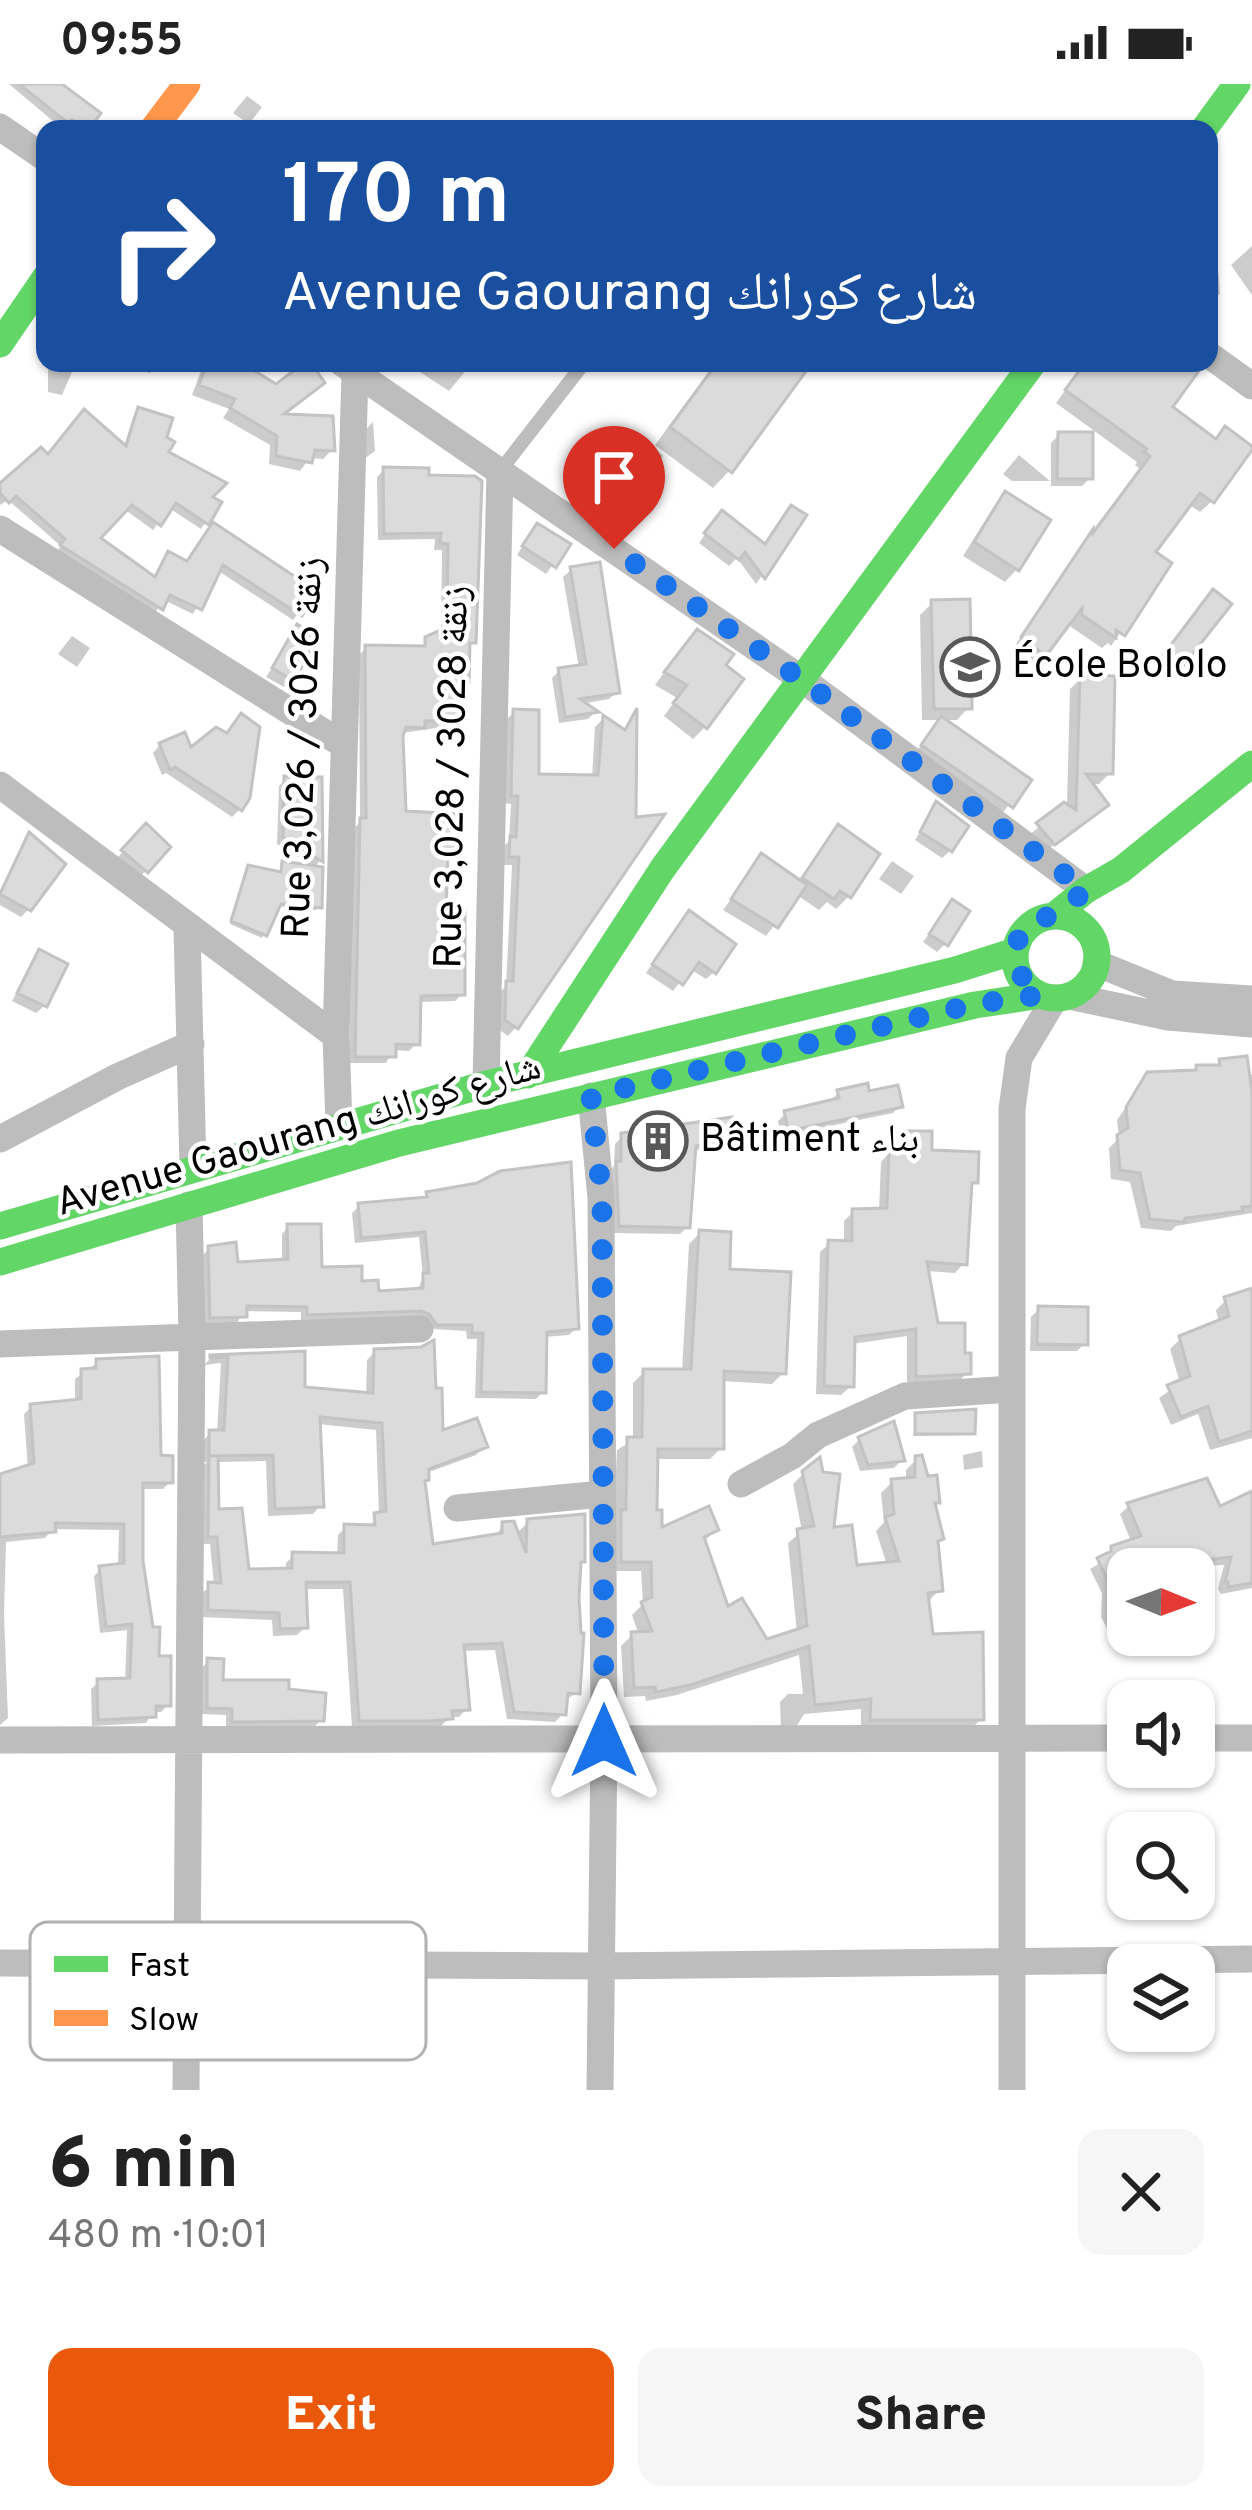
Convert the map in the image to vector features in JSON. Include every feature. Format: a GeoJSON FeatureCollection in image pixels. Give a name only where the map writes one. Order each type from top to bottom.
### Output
{"type":"FeatureCollection","features":[{"type":"Feature","properties":{"kind":"main road"},"geometry":{"type":"LineString","coordinates":[[159,120],[187,84]]}},
{"type":"Feature","properties":{"kind":"main road"},"geometry":{"type":"LineString","coordinates":[[1211,120],[1237,84]]}},
{"type":"Feature","properties":{"kind":"main road"},"geometry":{"type":"LineString","coordinates":[[0,344],[36,291]]}},
{"type":"Feature","properties":{"kind":"main road"},"geometry":{"type":"LineString","coordinates":[[528,1075],[663,868],[1027,372]]}},
{"type":"Feature","properties":{"kind":"main road"},"geometry":{"type":"LineString","coordinates":[[1054,915],[1081,924],[1090,934],[1096,963],[1091,978],[1055,996],[1020,977],[1015,950],[1028,926],[1054,915],[1121,870],[1252,764]]}},
{"type":"Feature","properties":{"kind":"main road"},"geometry":{"type":"LineString","coordinates":[[1090,934],[1121,870]]}},
{"type":"Feature","properties":{"kind":"main road","name":"Avenue Gaourang شارع كورانك"},"geometry":{"type":"LineString","coordinates":[[0,1226],[486,1084],[955,970],[1015,950]]}},
{"type":"Feature","properties":{"kind":"main road","name":"Avenue Gaourang شارع كورانك"},"geometry":{"type":"LineString","coordinates":[[0,1262],[399,1143],[975,1004],[1055,996]]}},
{"type":"Feature","properties":{"kind":"street"},"geometry":{"type":"LineString","coordinates":[[0,127],[36,152]]}},
{"type":"Feature","properties":{"kind":"street"},"geometry":{"type":"LineString","coordinates":[[1218,362],[1252,386]]}},
{"type":"Feature","properties":{"kind":"street","name":"Rue 3,026 / زنقة 3026"},"geometry":{"type":"LineString","coordinates":[[339,1126],[336,1036],[348,372]]}},
{"type":"Feature","properties":{"kind":"street"},"geometry":{"type":"LineString","coordinates":[[355,372],[802,680],[1086,890]]}},
{"type":"Feature","properties":{"kind":"street","name":"Rue 3,028 / زنقة 3028"},"geometry":{"type":"LineString","coordinates":[[486,1084],[500,471]]}},
{"type":"Feature","properties":{"kind":"street"},"geometry":{"type":"LineString","coordinates":[[0,529],[344,745]]}},
{"type":"Feature","properties":{"kind":"street"},"geometry":{"type":"LineString","coordinates":[[0,785],[336,1036]]}},
{"type":"Feature","properties":{"kind":"street"},"geometry":{"type":"LineString","coordinates":[[187,928],[193,1168]]}},
{"type":"Feature","properties":{"kind":"street"},"geometry":{"type":"LineString","coordinates":[[1096,963],[1172,994],[1252,999]]}},
{"type":"Feature","properties":{"kind":"street"},"geometry":{"type":"LineString","coordinates":[[1012,2090],[1012,1109],[1019,1058],[1055,996],[1168,1017],[1252,1024]]}},
{"type":"Feature","properties":{"kind":"street"},"geometry":{"type":"LineString","coordinates":[[0,1139],[191,1044]]}},
{"type":"Feature","properties":{"kind":"street"},"geometry":{"type":"LineString","coordinates":[[591,1096],[602,1198],[600,2090]]}},
{"type":"Feature","properties":{"kind":"street"},"geometry":{"type":"LineString","coordinates":[[188,1922],[189,1205]]}},
{"type":"Feature","properties":{"kind":"street"},"geometry":{"type":"LineString","coordinates":[[0,1344],[420,1329]]}},
{"type":"Feature","properties":{"kind":"street"},"geometry":{"type":"LineString","coordinates":[[741,1484],[792,1456],[818,1435],[905,1396],[1012,1389]]}},
{"type":"Feature","properties":{"kind":"street"},"geometry":{"type":"LineString","coordinates":[[458,1508],[602,1494]]}},
{"type":"Feature","properties":{"kind":"street"},"geometry":{"type":"LineString","coordinates":[[0,1740],[1107,1738]]}},
{"type":"Feature","properties":{"kind":"street"},"geometry":{"type":"LineString","coordinates":[[1215,1738],[1252,1738]]}},
{"type":"Feature","properties":{"kind":"street"},"geometry":{"type":"LineString","coordinates":[[426,1965],[1252,1959]]}},
{"type":"Feature","properties":{"kind":"street"},"geometry":{"type":"LineString","coordinates":[[0,1963],[30,1963]]}},
{"type":"Feature","properties":{"kind":"street"},"geometry":{"type":"LineString","coordinates":[[186,2060],[186,2090]]}},
{"type":"Feature","properties":{"kind":"lane"},"geometry":{"type":"LineString","coordinates":[[500,471],[577,372]]}},
{"type":"Feature","properties":{"kind":"building"},"geometry":{"type":"Polygon","coordinates":[[[19,84],[62,84],[101,113],[96,120],[64,120],[19,84]]]}},
{"type":"Feature","properties":{"kind":"building"},"geometry":{"type":"Polygon","coordinates":[[[204,372],[257,372],[276,384],[292,372],[317,372],[325,383],[284,414],[333,416],[335,451],[315,450],[312,463],[276,456],[277,436],[230,408],[235,399],[199,385],[204,372]]]}},
{"type":"Feature","properties":{"kind":"building"},"geometry":{"type":"Polygon","coordinates":[[[710,372],[805,372],[732,473],[670,427],[710,372]]]}},
{"type":"Feature","properties":{"kind":"building"},"geometry":{"type":"Polygon","coordinates":[[[1078,372],[1198,372],[1173,407],[1216,439],[1225,426],[1252,450],[1214,503],[1200,493],[1156,552],[1172,563],[1125,636],[1116,630],[1116,638],[1082,615],[1082,608],[1049,652],[1041,652],[1021,637],[1093,529],[1093,533],[1150,456],[1144,452],[1147,449],[1065,390],[1078,372]]]}},
{"type":"Feature","properties":{"kind":"building"},"geometry":{"type":"Polygon","coordinates":[[[138,407],[173,418],[167,437],[175,442],[169,452],[227,483],[213,497],[222,502],[209,525],[176,503],[161,526],[132,505],[101,538],[155,577],[168,551],[187,561],[213,522],[318,592],[302,616],[223,565],[202,610],[170,595],[163,610],[60,545],[65,539],[16,496],[9,503],[0,493],[0,483],[41,447],[48,454],[84,409],[126,446],[138,407]]]}},
{"type":"Feature","properties":{"kind":"building"},"geometry":{"type":"Polygon","coordinates":[[[1058,432],[1093,432],[1093,479],[1057,479],[1058,432]]]}},
{"type":"Feature","properties":{"kind":"building"},"geometry":{"type":"Polygon","coordinates":[[[633,434],[661,456],[636,488],[608,466],[633,434]]]}},
{"type":"Feature","properties":{"kind":"building"},"geometry":{"type":"Polygon","coordinates":[[[383,467],[429,468],[429,475],[475,476],[482,481],[476,643],[470,643],[469,682],[460,681],[459,720],[425,721],[425,728],[406,727],[403,736],[406,811],[458,814],[456,852],[448,852],[446,911],[465,911],[465,995],[421,996],[420,1045],[396,1044],[396,1057],[355,1057],[360,818],[366,818],[365,645],[425,646],[425,637],[447,627],[448,544],[440,543],[441,533],[384,534],[383,467]]]}},
{"type":"Feature","properties":{"kind":"building"},"geometry":{"type":"Polygon","coordinates":[[[1005,491],[1051,520],[1019,571],[974,542],[1005,491]]]}},
{"type":"Feature","properties":{"kind":"building"},"geometry":{"type":"Polygon","coordinates":[[[791,505],[807,515],[765,579],[745,552],[739,560],[704,533],[722,510],[765,544],[791,505]]]}},
{"type":"Feature","properties":{"kind":"building"},"geometry":{"type":"Polygon","coordinates":[[[537,523],[571,544],[556,568],[522,546],[537,523]]]}},
{"type":"Feature","properties":{"kind":"building"},"geometry":{"type":"Polygon","coordinates":[[[600,562],[620,693],[580,699],[599,712],[565,717],[558,668],[586,664],[570,567],[600,562]]]}},
{"type":"Feature","properties":{"kind":"building"},"geometry":{"type":"Polygon","coordinates":[[[1213,589],[1232,604],[1175,676],[1158,662],[1213,589]]]}},
{"type":"Feature","properties":{"kind":"building"},"geometry":{"type":"Polygon","coordinates":[[[970,599],[971,649],[959,669],[972,677],[972,709],[934,709],[931,600],[970,599]]]}},
{"type":"Feature","properties":{"kind":"building"},"geometry":{"type":"Polygon","coordinates":[[[297,624],[319,637],[294,681],[272,668],[297,624]]]}},
{"type":"Feature","properties":{"kind":"building"},"geometry":{"type":"Polygon","coordinates":[[[697,629],[734,654],[726,665],[744,679],[707,729],[673,703],[687,685],[664,672],[697,629]]]}},
{"type":"Feature","properties":{"kind":"building"},"geometry":{"type":"Polygon","coordinates":[[[1080,675],[1115,676],[1113,774],[1086,774],[1109,805],[1055,845],[1036,823],[1064,802],[1076,810],[1080,675]]]}},
{"type":"Feature","properties":{"kind":"building"},"geometry":{"type":"Polygon","coordinates":[[[637,708],[636,817],[665,814],[518,1029],[505,1020],[506,981],[513,981],[519,857],[509,857],[510,836],[516,837],[518,796],[511,796],[513,709],[539,710],[539,774],[598,775],[603,715],[625,730],[637,708]]]}},
{"type":"Feature","properties":{"kind":"building"},"geometry":{"type":"Polygon","coordinates":[[[241,713],[260,727],[250,798],[242,811],[175,767],[170,770],[159,743],[185,732],[191,747],[216,727],[227,733],[241,713]]]}},
{"type":"Feature","properties":{"kind":"building"},"geometry":{"type":"Polygon","coordinates":[[[941,716],[1032,780],[1013,808],[921,745],[941,716]]]}},
{"type":"Feature","properties":{"kind":"building"},"geometry":{"type":"Polygon","coordinates":[[[284,776],[322,777],[323,862],[283,837],[284,776]]]}},
{"type":"Feature","properties":{"kind":"building"},"geometry":{"type":"Polygon","coordinates":[[[936,801],[969,826],[952,852],[920,832],[936,801]]]}},
{"type":"Feature","properties":{"kind":"building"},"geometry":{"type":"Polygon","coordinates":[[[146,823],[171,847],[148,873],[121,850],[146,823]]]}},
{"type":"Feature","properties":{"kind":"building"},"geometry":{"type":"Polygon","coordinates":[[[838,824],[880,854],[851,898],[840,891],[834,899],[802,878],[838,824]]]}},
{"type":"Feature","properties":{"kind":"building"},"geometry":{"type":"Polygon","coordinates":[[[29,832],[66,864],[31,911],[0,894],[29,832]]]}},
{"type":"Feature","properties":{"kind":"building"},"geometry":{"type":"Polygon","coordinates":[[[761,853],[807,885],[778,928],[731,899],[761,853]]]}},
{"type":"Feature","properties":{"kind":"building"},"geometry":{"type":"Polygon","coordinates":[[[282,861],[323,867],[322,908],[281,904],[267,936],[231,921],[248,865],[281,872],[282,861]]]}},
{"type":"Feature","properties":{"kind":"building"},"geometry":{"type":"Polygon","coordinates":[[[952,899],[970,911],[948,946],[929,934],[952,899]]]}},
{"type":"Feature","properties":{"kind":"building"},"geometry":{"type":"Polygon","coordinates":[[[689,910],[736,944],[716,974],[699,962],[683,985],[652,964],[689,910]]]}},
{"type":"Feature","properties":{"kind":"building"},"geometry":{"type":"Polygon","coordinates":[[[39,949],[68,964],[47,1007],[17,993],[39,949]]]}},
{"type":"Feature","properties":{"kind":"building"},"geometry":{"type":"Polygon","coordinates":[[[1247,1056],[1252,1092],[1252,1206],[1185,1218],[1184,1222],[1150,1219],[1140,1173],[1120,1170],[1117,1135],[1128,1128],[1126,1107],[1147,1072],[1196,1070],[1196,1065],[1220,1065],[1219,1059],[1247,1056]]]}},
{"type":"Feature","properties":{"kind":"building"},"geometry":{"type":"Polygon","coordinates":[[[868,1083],[869,1091],[898,1085],[903,1107],[788,1131],[784,1111],[839,1098],[837,1090],[868,1083]]]}},
{"type":"Feature","properties":{"kind":"building"},"geometry":{"type":"Polygon","coordinates":[[[732,1117],[734,1138],[696,1146],[690,1228],[619,1226],[616,1161],[621,1161],[621,1133],[732,1117]]]}},
{"type":"Feature","properties":{"kind":"building"},"geometry":{"type":"Polygon","coordinates":[[[906,1131],[932,1131],[932,1150],[979,1152],[978,1183],[972,1183],[967,1265],[927,1262],[938,1323],[965,1323],[971,1374],[916,1377],[916,1329],[855,1337],[854,1387],[824,1386],[828,1240],[852,1241],[852,1209],[887,1208],[889,1149],[906,1150],[906,1131]]]}},
{"type":"Feature","properties":{"kind":"building"},"geometry":{"type":"Polygon","coordinates":[[[571,1162],[579,1329],[547,1332],[546,1393],[481,1392],[483,1333],[472,1333],[472,1325],[437,1325],[421,1311],[307,1315],[307,1307],[247,1306],[247,1317],[210,1318],[208,1246],[236,1242],[238,1262],[288,1259],[287,1224],[321,1224],[322,1267],[362,1266],[362,1281],[378,1280],[379,1291],[423,1288],[423,1273],[429,1273],[425,1232],[361,1238],[358,1203],[427,1197],[426,1192],[477,1183],[500,1171],[571,1162]]]}},
{"type":"Feature","properties":{"kind":"building"},"geometry":{"type":"Polygon","coordinates":[[[699,1230],[731,1232],[730,1269],[791,1272],[786,1374],[724,1371],[724,1449],[658,1449],[657,1510],[662,1510],[662,1527],[709,1506],[719,1530],[704,1537],[728,1606],[742,1598],[767,1639],[807,1626],[797,1529],[814,1526],[802,1471],[820,1457],[823,1472],[840,1474],[834,1527],[852,1525],[857,1565],[899,1561],[885,1517],[894,1514],[891,1479],[915,1477],[915,1456],[922,1455],[928,1476],[937,1475],[940,1503],[935,1503],[944,1539],[938,1541],[943,1591],[928,1593],[933,1634],[983,1632],[984,1720],[870,1720],[871,1699],[815,1705],[809,1646],[690,1685],[656,1692],[655,1687],[634,1688],[631,1632],[652,1631],[641,1602],[652,1597],[651,1562],[621,1562],[627,1437],[642,1437],[643,1369],[691,1369],[699,1230]]]}},
{"type":"Feature","properties":{"kind":"building"},"geometry":{"type":"Polygon","coordinates":[[[1252,1288],[1252,1431],[1219,1442],[1208,1406],[1181,1417],[1167,1385],[1190,1376],[1179,1336],[1229,1316],[1224,1297],[1252,1288]]]}},
{"type":"Feature","properties":{"kind":"building"},"geometry":{"type":"Polygon","coordinates":[[[1038,1306],[1088,1307],[1088,1345],[1037,1344],[1038,1306]]]}},
{"type":"Feature","properties":{"kind":"building"},"geometry":{"type":"Polygon","coordinates":[[[434,1340],[443,1430],[477,1418],[488,1447],[429,1469],[425,1481],[433,1544],[502,1533],[502,1522],[514,1521],[526,1553],[527,1519],[585,1514],[579,1598],[584,1633],[580,1694],[568,1693],[566,1715],[514,1712],[502,1643],[464,1645],[470,1710],[452,1711],[453,1719],[359,1721],[350,1582],[306,1582],[308,1628],[280,1629],[279,1613],[208,1610],[208,1582],[221,1583],[217,1537],[208,1537],[209,1430],[224,1430],[228,1357],[210,1355],[305,1351],[305,1387],[373,1393],[374,1349],[421,1347],[434,1340]],[[320,1417],[324,1507],[275,1509],[273,1455],[209,1456],[218,1456],[219,1509],[242,1508],[249,1569],[292,1568],[292,1552],[344,1553],[344,1524],[375,1525],[374,1513],[386,1511],[382,1423],[320,1417]]]}},
{"type":"Feature","properties":{"kind":"building"},"geometry":{"type":"Polygon","coordinates":[[[159,1356],[161,1455],[173,1456],[173,1483],[143,1483],[143,1561],[153,1627],[160,1627],[159,1656],[171,1656],[171,1706],[156,1706],[156,1717],[98,1720],[97,1679],[130,1678],[132,1624],[106,1627],[99,1566],[124,1563],[124,1524],[55,1523],[56,1532],[0,1537],[0,1474],[34,1463],[30,1404],[81,1399],[81,1369],[96,1368],[96,1359],[159,1356]]]}},
{"type":"Feature","properties":{"kind":"building"},"geometry":{"type":"Polygon","coordinates":[[[976,1409],[975,1434],[915,1434],[915,1413],[976,1409]]]}},
{"type":"Feature","properties":{"kind":"building"},"geometry":{"type":"Polygon","coordinates":[[[894,1421],[905,1461],[868,1465],[858,1437],[894,1421]]]}},
{"type":"Feature","properties":{"kind":"building"},"geometry":{"type":"Polygon","coordinates":[[[1207,1478],[1220,1506],[1252,1491],[1252,1583],[1228,1587],[1231,1557],[1215,1559],[1215,1548],[1111,1548],[1141,1536],[1127,1503],[1207,1478]]]}},
{"type":"Feature","properties":{"kind":"building"},"geometry":{"type":"Polygon","coordinates":[[[1107,1553],[1107,1579],[1097,1558],[1107,1553]]]}},
{"type":"Feature","properties":{"kind":"building"},"geometry":{"type":"Polygon","coordinates":[[[207,1658],[224,1659],[223,1680],[289,1680],[289,1689],[326,1693],[324,1721],[232,1722],[232,1709],[207,1708],[207,1658]]]}},
{"type":"Feature","properties":{"kind":"traffic: fast"},"geometry":{"type":"LineString","coordinates":[[1211,120],[1237,84]]}},
{"type":"Feature","properties":{"kind":"traffic: fast"},"geometry":{"type":"LineString","coordinates":[[0,344],[36,291]]}},
{"type":"Feature","properties":{"kind":"traffic: fast"},"geometry":{"type":"LineString","coordinates":[[528,1075],[663,868],[1026,372]]}},
{"type":"Feature","properties":{"kind":"traffic: fast"},"geometry":{"type":"LineString","coordinates":[[1055,915],[1121,870],[1252,764]]}},
{"type":"Feature","properties":{"kind":"traffic: fast"},"geometry":{"type":"LineString","coordinates":[[1056,916],[1085,928],[1097,957],[1085,986],[1056,998],[1027,986],[1015,957],[1027,928],[1056,916]]}},
{"type":"Feature","properties":{"kind":"traffic: fast"},"geometry":{"type":"LineString","coordinates":[[0,1226],[486,1084],[955,970],[1015,951]]}},
{"type":"Feature","properties":{"kind":"traffic: fast"},"geometry":{"type":"LineString","coordinates":[[0,1262],[399,1143],[975,1005],[1041,995]]}},
{"type":"Feature","properties":{"kind":"traffic: slow"},"geometry":{"type":"LineString","coordinates":[[160,120],[187,84]]}},
{"type":"Feature","properties":{"kind":"place","name":"École Bololo"},"geometry":{"type":"Point","coordinates":[970,667]}},
{"type":"Feature","properties":{"kind":"place","name":"Bâtiment بناء"},"geometry":{"type":"Point","coordinates":[658,1141]}},
{"type":"Feature","properties":{"kind":"route"},"geometry":{"type":"LineString","coordinates":[[604,1741],[602,1198],[591,1096],[975,1004],[1041,995],[1020,977],[1015,950],[1020,937],[1028,926],[1054,915],[1086,890],[802,680],[614,549]]}}]}
